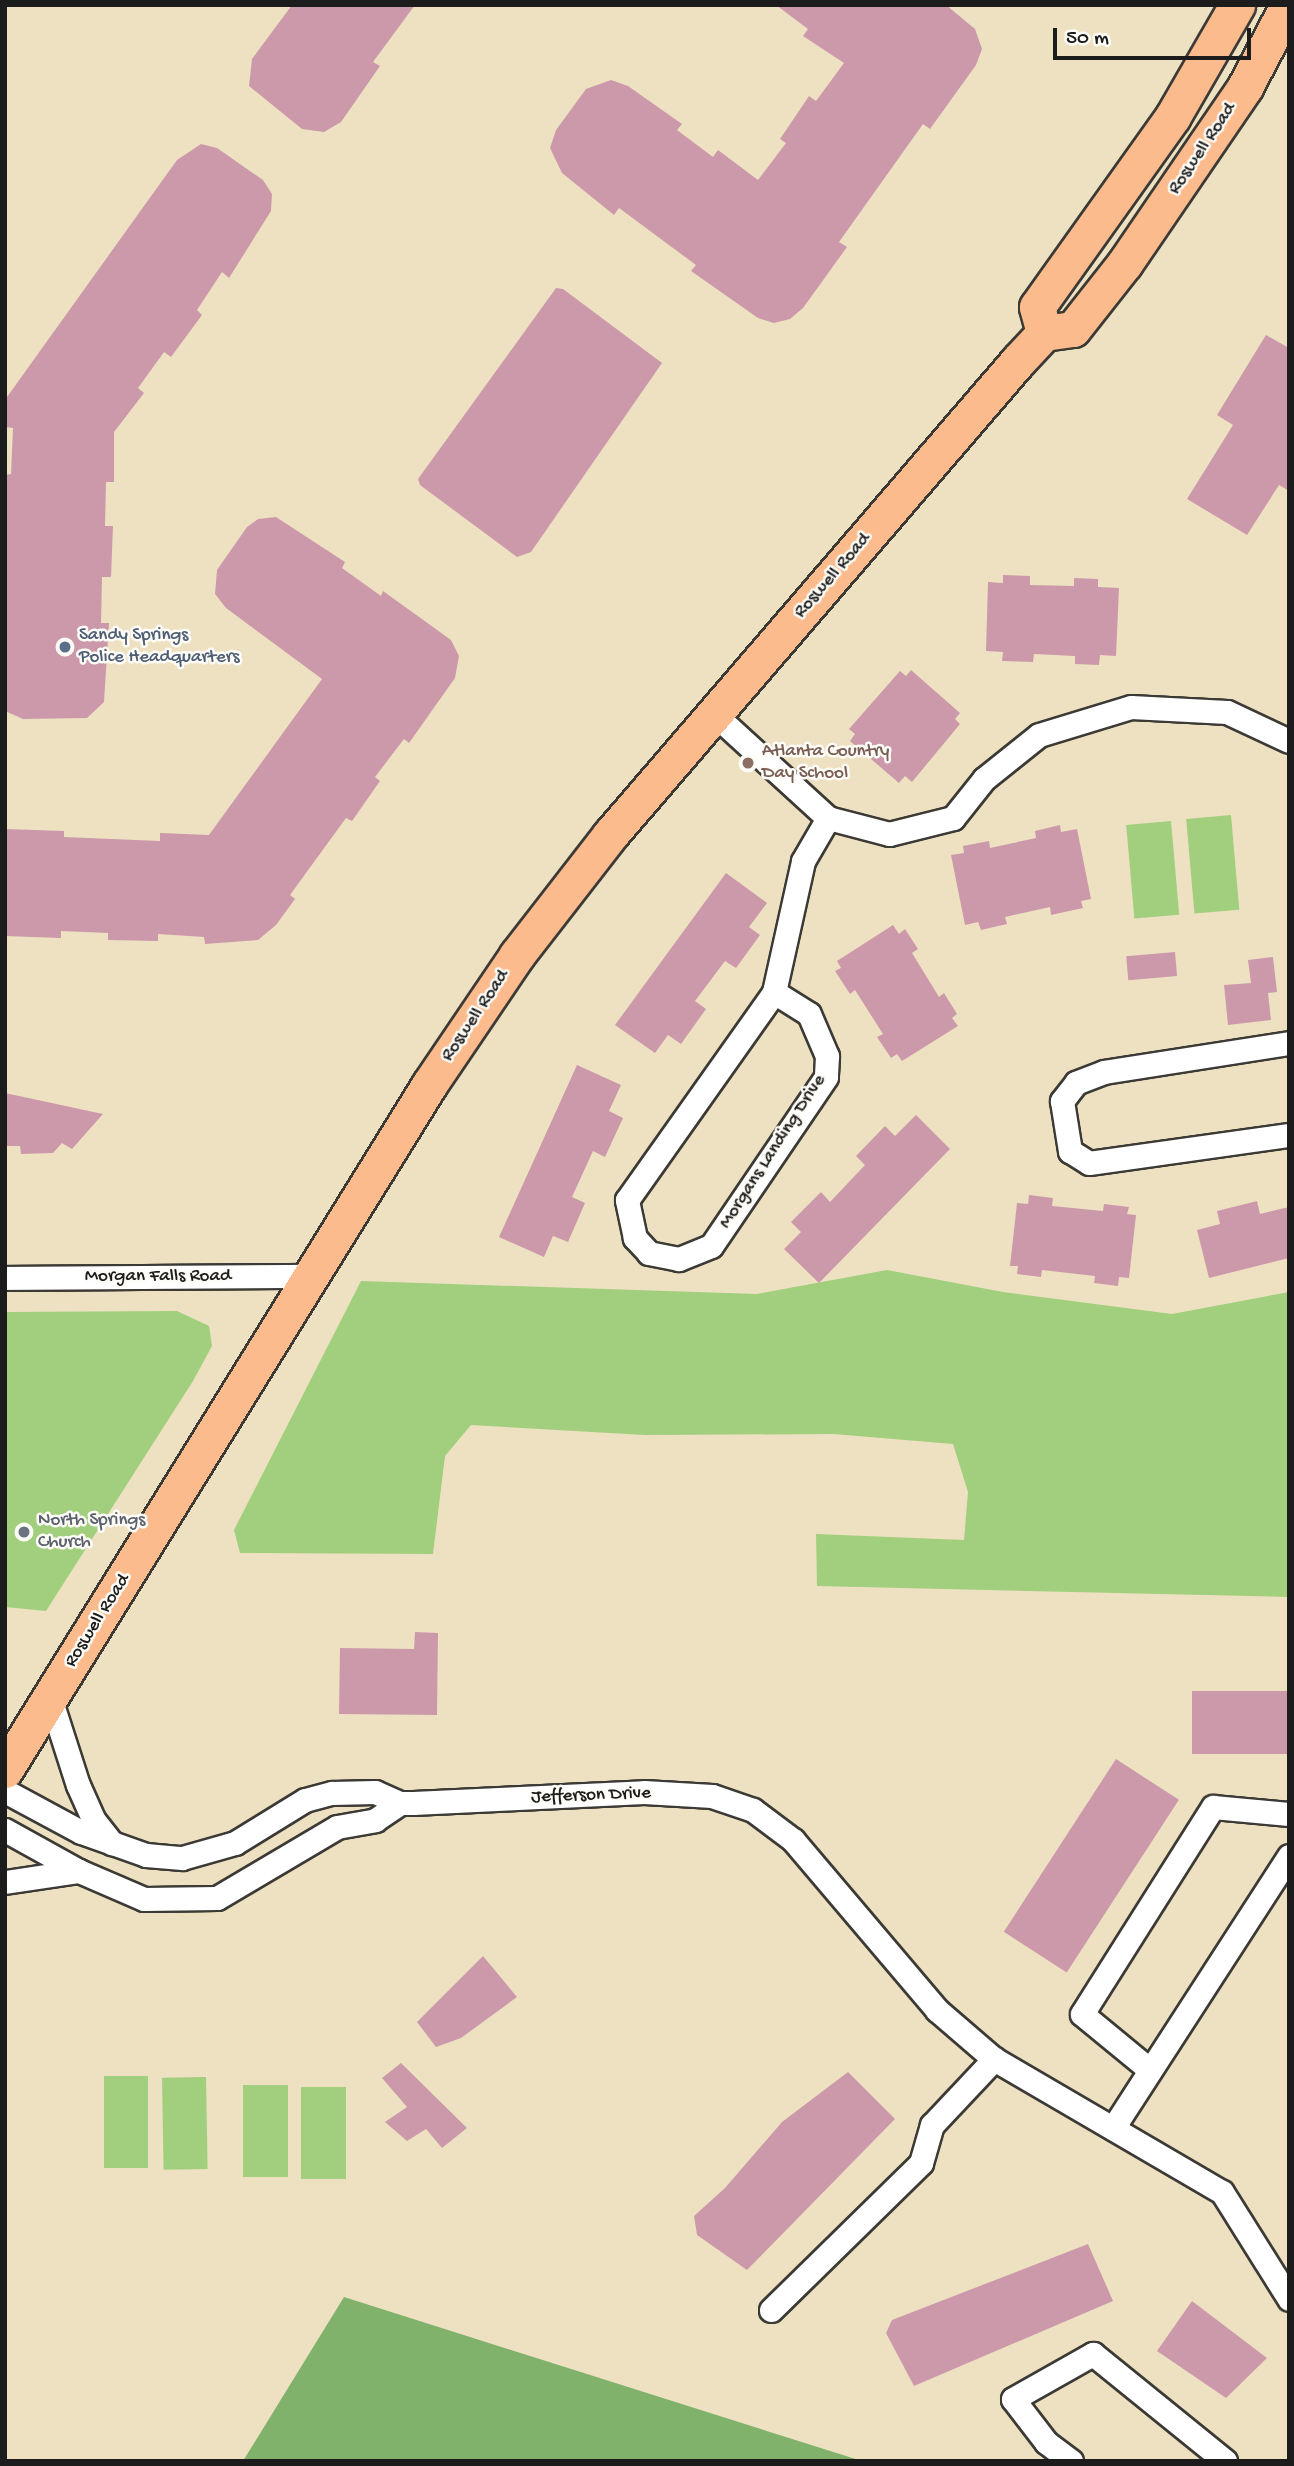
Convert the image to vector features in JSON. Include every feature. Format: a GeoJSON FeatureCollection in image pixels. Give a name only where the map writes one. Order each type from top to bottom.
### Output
{"type":"FeatureCollection","features":[{"type":"Feature","properties":{"kind":"main road"},"geometry":{"type":"LineString","coordinates":[[1044,333],[1037,307],[1173,116],[1237,5]]}},
{"type":"Feature","properties":{"kind":"main road","name":"Roswell Road"},"geometry":{"type":"LineString","coordinates":[[5,1770],[310,1276],[517,955],[610,835],[713,713],[1044,333],[1073,329],[1125,263],[1245,87],[1288,5]]}},
{"type":"Feature","properties":{"kind":"street"},"geometry":{"type":"LineString","coordinates":[[713,713],[828,818],[889,834],[953,818],[984,779],[1039,735],[1131,706],[1227,712],[1289,741]]}},
{"type":"Feature","properties":{"kind":"street","name":"Morgans Landing Drive"},"geometry":{"type":"LineString","coordinates":[[774,992],[809,1014],[827,1056],[826,1077],[711,1246],[679,1259],[649,1253],[635,1238],[628,1199],[774,992],[803,861],[828,818]]}},
{"type":"Feature","properties":{"kind":"street"},"geometry":{"type":"LineString","coordinates":[[1289,1043],[1104,1072],[1076,1083],[1062,1101],[1070,1151],[1089,1163],[1289,1135]]}},
{"type":"Feature","properties":{"kind":"street","name":"Morgan Falls Road"},"geometry":{"type":"LineString","coordinates":[[5,1278],[310,1276]]}},
{"type":"Feature","properties":{"kind":"street"},"geometry":{"type":"LineString","coordinates":[[50,1698],[78,1785],[93,1819],[112,1843]]}},
{"type":"Feature","properties":{"kind":"street","name":"Jefferson Drive"},"geometry":{"type":"LineString","coordinates":[[5,1791],[49,1818],[112,1843],[146,1855],[181,1858],[235,1843],[305,1800],[332,1793],[375,1793],[400,1804],[644,1793],[712,1796],[776,1823],[937,2010],[994,2059]]}},
{"type":"Feature","properties":{"kind":"street","name":"Jefferson Drive"},"geometry":{"type":"LineString","coordinates":[[5,1830],[79,1871],[144,1899],[217,1898],[337,1827],[374,1820],[400,1804]]}},
{"type":"Feature","properties":{"kind":"street"},"geometry":{"type":"LineString","coordinates":[[1150,2070],[1082,2014],[1213,1807],[1289,1814]]}},
{"type":"Feature","properties":{"kind":"street"},"geometry":{"type":"LineString","coordinates":[[1113,2128],[1289,1856]]}},
{"type":"Feature","properties":{"kind":"street"},"geometry":{"type":"LineString","coordinates":[[5,1882],[79,1871]]}},
{"type":"Feature","properties":{"kind":"street"},"geometry":{"type":"LineString","coordinates":[[771,2310],[921,2162],[932,2125],[994,2059],[1222,2192],[1289,2299]]}},
{"type":"Feature","properties":{"kind":"street"},"geometry":{"type":"LineString","coordinates":[[1071,2461],[1045,2442],[1013,2399],[1093,2354],[1225,2461]]}},
{"type":"Feature","properties":{"kind":"green space"},"geometry":{"type":"Polygon","coordinates":[[[1231,815],[1239,910],[1194,914],[1186,819],[1231,815]]]}},
{"type":"Feature","properties":{"kind":"green space"},"geometry":{"type":"Polygon","coordinates":[[[1171,821],[1179,915],[1134,919],[1126,825],[1171,821]]]}},
{"type":"Feature","properties":{"kind":"green space"},"geometry":{"type":"Polygon","coordinates":[[[887,1270],[1003,1292],[1172,1314],[1289,1292],[1289,1597],[817,1586],[816,1534],[964,1540],[968,1492],[953,1444],[834,1434],[645,1435],[471,1425],[445,1456],[433,1554],[240,1553],[234,1530],[361,1281],[757,1294],[887,1270]]]}},
{"type":"Feature","properties":{"kind":"green space"},"geometry":{"type":"Polygon","coordinates":[[[177,1311],[209,1326],[212,1346],[193,1381],[46,1611],[5,1607],[5,1312],[177,1311]]]}},
{"type":"Feature","properties":{"kind":"green space"},"geometry":{"type":"Polygon","coordinates":[[[104,2076],[148,2076],[148,2168],[104,2168],[104,2076]]]}},
{"type":"Feature","properties":{"kind":"green space"},"geometry":{"type":"Polygon","coordinates":[[[206,2077],[208,2169],[164,2170],[162,2078],[206,2077]]]}},
{"type":"Feature","properties":{"kind":"green space"},"geometry":{"type":"Polygon","coordinates":[[[243,2085],[288,2085],[288,2177],[243,2177],[243,2085]]]}},
{"type":"Feature","properties":{"kind":"green space"},"geometry":{"type":"Polygon","coordinates":[[[301,2087],[346,2087],[346,2179],[301,2179],[301,2087]]]}},
{"type":"Feature","properties":{"kind":"green space"},"geometry":{"type":"Polygon","coordinates":[[[344,2297],[492,2344],[862,2461],[243,2461],[344,2297]]]}},
{"type":"Feature","properties":{"kind":"building"},"geometry":{"type":"Polygon","coordinates":[[[292,5],[415,5],[373,62],[380,66],[341,122],[324,132],[302,129],[249,86],[252,59],[292,5]]]}},
{"type":"Feature","properties":{"kind":"building"},"geometry":{"type":"Polygon","coordinates":[[[776,5],[946,5],[975,29],[982,49],[976,65],[930,129],[923,124],[839,242],[847,247],[803,308],[790,319],[774,323],[758,318],[691,271],[696,265],[619,208],[614,215],[562,173],[550,148],[556,130],[586,89],[611,80],[628,86],[682,124],[677,130],[713,157],[718,150],[758,180],[786,143],[780,139],[809,96],[816,101],[844,63],[803,36],[808,29],[776,5]]]}},
{"type":"Feature","properties":{"kind":"building"},"geometry":{"type":"Polygon","coordinates":[[[201,144],[217,148],[263,180],[272,194],[271,211],[229,278],[222,272],[197,310],[202,315],[171,357],[164,352],[138,388],[144,393],[114,432],[114,482],[106,482],[105,526],[113,526],[111,577],[102,577],[101,623],[109,623],[104,702],[87,718],[23,719],[5,711],[5,475],[11,474],[13,428],[5,427],[7,397],[177,160],[201,144]]]}},
{"type":"Feature","properties":{"kind":"building"},"geometry":{"type":"Polygon","coordinates":[[[556,288],[563,289],[662,363],[531,552],[517,557],[420,485],[418,479],[556,288]]]}},
{"type":"Feature","properties":{"kind":"building"},"geometry":{"type":"Polygon","coordinates":[[[1266,335],[1289,348],[1289,491],[1279,485],[1247,535],[1187,499],[1233,425],[1217,415],[1266,335]]]}},
{"type":"Feature","properties":{"kind":"building"},"geometry":{"type":"Polygon","coordinates":[[[276,517],[345,562],[342,568],[381,596],[383,591],[451,640],[459,656],[455,678],[409,743],[404,739],[375,777],[380,781],[352,821],[346,818],[290,895],[295,899],[276,925],[258,940],[205,944],[204,937],[158,934],[158,941],[108,940],[108,933],[61,931],[61,938],[5,936],[5,829],[64,831],[64,837],[160,841],[160,833],[209,835],[322,679],[226,608],[215,594],[217,570],[247,527],[258,519],[276,517]]]}},
{"type":"Feature","properties":{"kind":"building"},"geometry":{"type":"Polygon","coordinates":[[[1003,575],[1030,576],[1030,585],[1074,586],[1074,578],[1098,579],[1098,587],[1119,588],[1116,656],[1100,655],[1099,665],[1075,664],[1075,656],[1034,654],[1033,662],[1002,661],[1003,652],[986,651],[988,582],[1003,583],[1003,575]]]}},
{"type":"Feature","properties":{"kind":"building"},"geometry":{"type":"Polygon","coordinates":[[[911,670],[960,713],[955,719],[960,724],[912,782],[905,776],[899,783],[850,741],[855,734],[849,729],[900,671],[906,676],[911,670]]]}},
{"type":"Feature","properties":{"kind":"building"},"geometry":{"type":"Polygon","coordinates":[[[1060,825],[1061,832],[1077,829],[1091,899],[1081,901],[1083,908],[1051,915],[1050,907],[1005,917],[1007,924],[981,930],[978,922],[965,925],[951,855],[964,853],[963,846],[989,841],[990,848],[1036,838],[1035,831],[1060,825]]]}},
{"type":"Feature","properties":{"kind":"building"},"geometry":{"type":"Polygon","coordinates":[[[726,873],[767,903],[749,927],[760,935],[736,968],[725,961],[695,1001],[706,1009],[681,1044],[668,1035],[655,1053],[615,1025],[726,873]]]}},
{"type":"Feature","properties":{"kind":"building"},"geometry":{"type":"Polygon","coordinates":[[[893,925],[899,934],[905,929],[918,949],[912,953],[939,997],[944,993],[957,1014],[952,1018],[958,1026],[902,1061],[897,1054],[891,1058],[877,1037],[883,1034],[855,990],[850,994],[835,971],[841,968],[837,961],[893,925]]]}},
{"type":"Feature","properties":{"kind":"building"},"geometry":{"type":"Polygon","coordinates":[[[1175,952],[1177,976],[1128,980],[1126,956],[1175,952]]]}},
{"type":"Feature","properties":{"kind":"building"},"geometry":{"type":"Polygon","coordinates":[[[1273,957],[1277,992],[1268,993],[1271,1020],[1228,1025],[1224,985],[1251,983],[1248,960],[1273,957]]]}},
{"type":"Feature","properties":{"kind":"building"},"geometry":{"type":"Polygon","coordinates":[[[577,1065],[621,1085],[609,1111],[623,1118],[605,1157],[593,1151],[572,1197],[585,1203],[568,1242],[553,1236],[544,1257],[499,1237],[577,1065]]]}},
{"type":"Feature","properties":{"kind":"building"},"geometry":{"type":"Polygon","coordinates":[[[5,1093],[103,1114],[72,1149],[62,1143],[53,1153],[21,1154],[20,1146],[5,1146],[5,1093]]]}},
{"type":"Feature","properties":{"kind":"building"},"geometry":{"type":"Polygon","coordinates":[[[916,1115],[950,1149],[819,1283],[784,1249],[801,1232],[791,1222],[821,1192],[830,1202],[865,1165],[856,1156],[885,1126],[895,1136],[916,1115]]]}},
{"type":"Feature","properties":{"kind":"building"},"geometry":{"type":"Polygon","coordinates":[[[1029,1195],[1053,1198],[1052,1206],[1103,1211],[1104,1204],[1129,1207],[1127,1214],[1136,1215],[1129,1278],[1119,1277],[1118,1286],[1094,1283],[1095,1276],[1042,1270],[1041,1277],[1017,1274],[1018,1266],[1010,1266],[1017,1203],[1028,1204],[1029,1195]]]}},
{"type":"Feature","properties":{"kind":"building"},"geometry":{"type":"Polygon","coordinates":[[[1257,1201],[1260,1214],[1289,1207],[1289,1258],[1209,1278],[1197,1230],[1220,1224],[1217,1211],[1257,1201]]]}},
{"type":"Feature","properties":{"kind":"building"},"geometry":{"type":"Polygon","coordinates":[[[415,1632],[438,1633],[437,1715],[339,1714],[340,1648],[414,1649],[415,1632]]]}},
{"type":"Feature","properties":{"kind":"building"},"geometry":{"type":"Polygon","coordinates":[[[1192,1691],[1289,1691],[1289,1754],[1192,1754],[1192,1691]]]}},
{"type":"Feature","properties":{"kind":"building"},"geometry":{"type":"Polygon","coordinates":[[[1116,1759],[1179,1800],[1067,1973],[1004,1932],[1116,1759]]]}},
{"type":"Feature","properties":{"kind":"building"},"geometry":{"type":"Polygon","coordinates":[[[483,1956],[517,1997],[461,2038],[436,2047],[417,2022],[483,1956]]]}},
{"type":"Feature","properties":{"kind":"building"},"geometry":{"type":"Polygon","coordinates":[[[401,2063],[467,2128],[442,2148],[426,2129],[407,2141],[385,2122],[407,2107],[382,2078],[401,2063]]]}},
{"type":"Feature","properties":{"kind":"building"},"geometry":{"type":"Polygon","coordinates":[[[848,2072],[895,2119],[747,2270],[697,2235],[694,2216],[725,2188],[782,2122],[848,2072]]]}},
{"type":"Feature","properties":{"kind":"building"},"geometry":{"type":"Polygon","coordinates":[[[1088,2244],[1113,2301],[914,2386],[886,2333],[892,2320],[1088,2244]]]}},
{"type":"Feature","properties":{"kind":"building"},"geometry":{"type":"Polygon","coordinates":[[[1192,2301],[1267,2358],[1226,2398],[1157,2351],[1192,2301]]]}},
{"type":"Feature","properties":{"kind":"place","name":"Sandy Springs Police Headquarters"},"geometry":{"type":"Point","coordinates":[65,647]}},
{"type":"Feature","properties":{"kind":"place","name":"Atlanta Country Day School"},"geometry":{"type":"Point","coordinates":[748,763]}},
{"type":"Feature","properties":{"kind":"place","name":"North Springs Church"},"geometry":{"type":"Point","coordinates":[24,1532]}}]}
